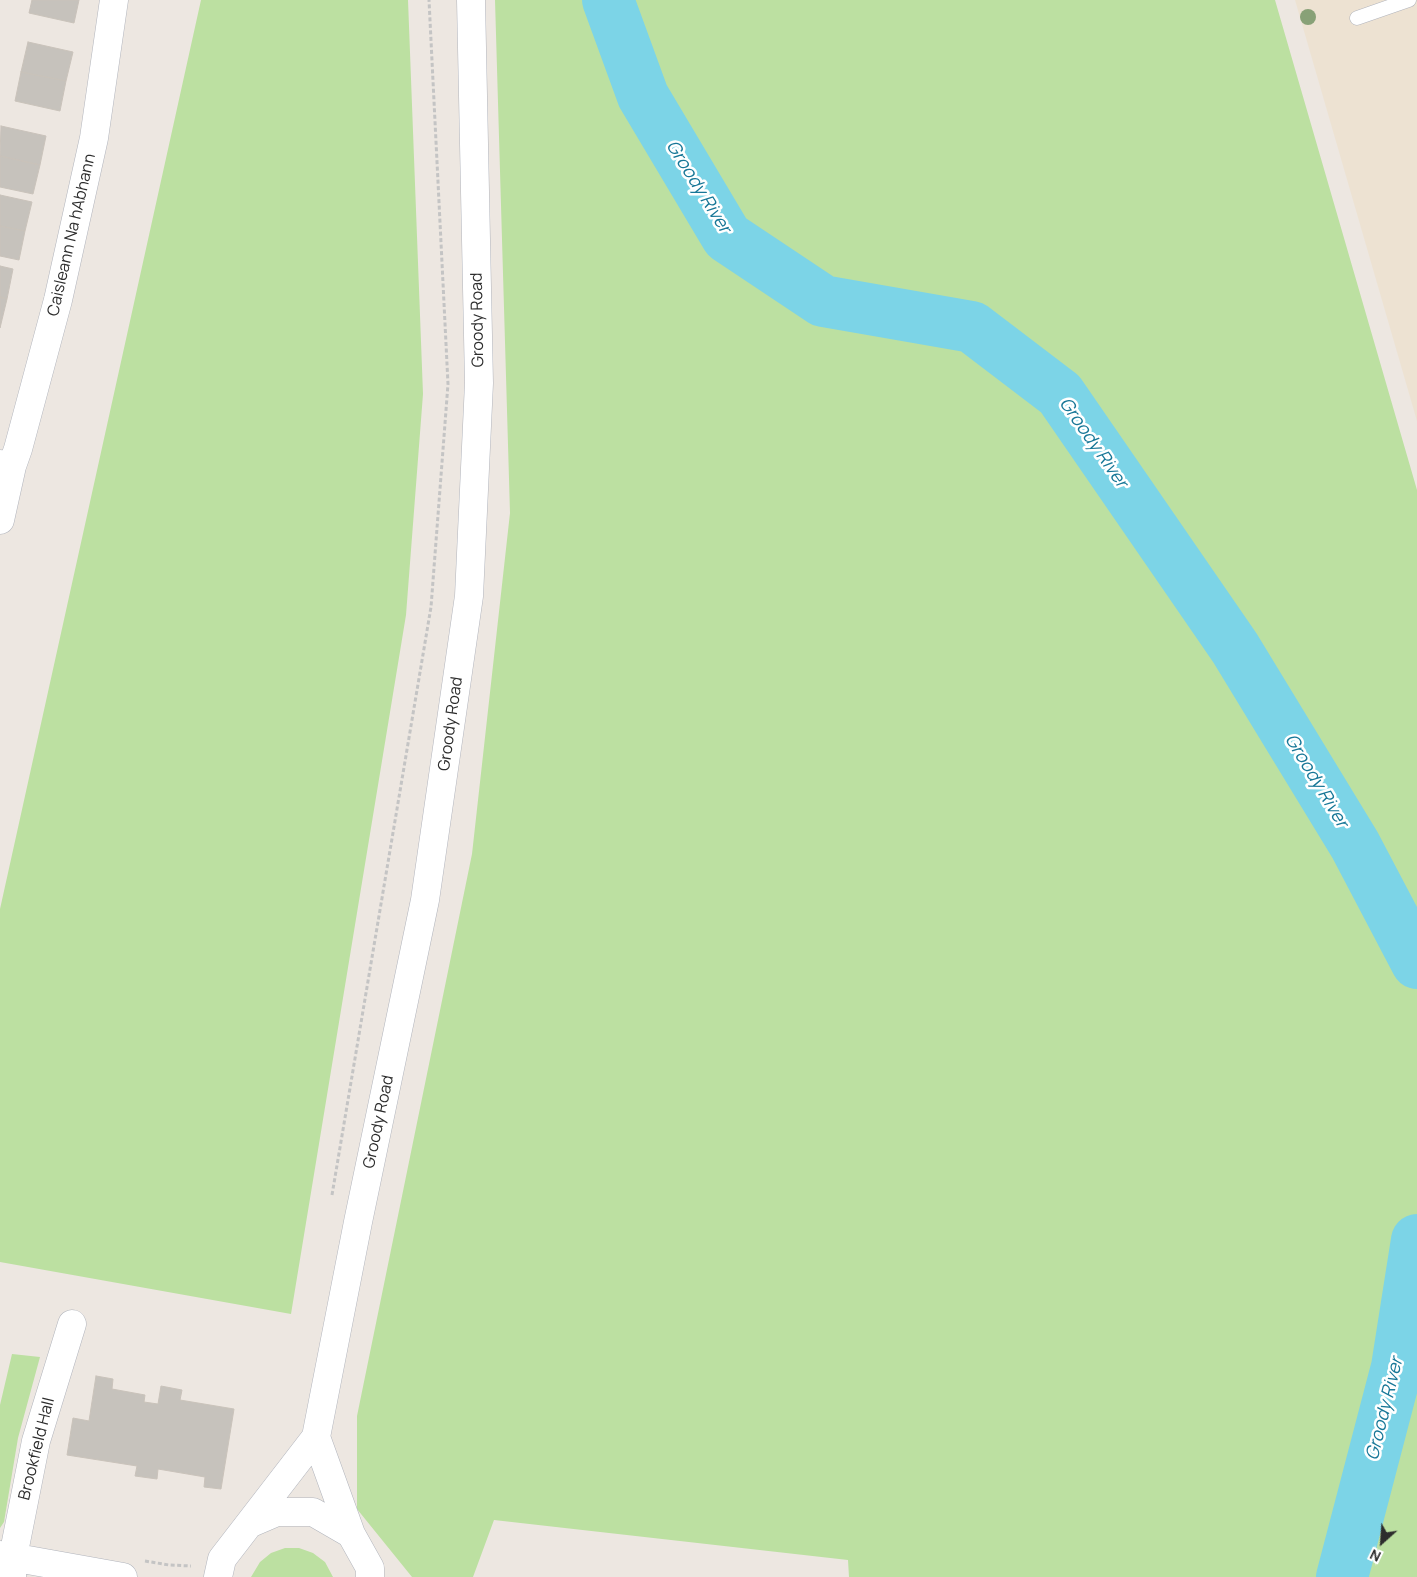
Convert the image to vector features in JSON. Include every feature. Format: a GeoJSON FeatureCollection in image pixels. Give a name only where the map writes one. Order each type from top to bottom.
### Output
{"type":"FeatureCollection","features":[{"type":"Feature","properties":{"kind":"street","name":"Caisleann Na hAbhann"},"geometry":{"type":"LineString","coordinates":[[0,520],[6,465],[18,449],[63,281],[94,138],[114,0]]}},
{"type":"Feature","properties":{"kind":"street","name":"Groody Road"},"geometry":{"type":"LineString","coordinates":[[316,1436],[425,900],[469,596],[479,383],[470,0]]}},
{"type":"Feature","properties":{"kind":"street","name":"Brookfield Hall"},"geometry":{"type":"LineString","coordinates":[[8,1563],[36,1441],[72,1324]]}},
{"type":"Feature","properties":{"kind":"street"},"geometry":{"type":"LineString","coordinates":[[207,1570],[222,1559],[316,1436]]}},
{"type":"Feature","properties":{"kind":"street"},"geometry":{"type":"LineString","coordinates":[[316,1436],[351,1534],[370,1568],[370,1577]]}},
{"type":"Feature","properties":{"kind":"street"},"geometry":{"type":"LineString","coordinates":[[249,1524],[277,1512],[313,1512],[351,1534]]}},
{"type":"Feature","properties":{"kind":"street"},"geometry":{"type":"LineString","coordinates":[[8,1563],[131,1568]]}},
{"type":"Feature","properties":{"kind":"lane"},"geometry":{"type":"LineString","coordinates":[[1357,18],[1409,0]]}},
{"type":"Feature","properties":{"kind":"path"},"geometry":{"type":"LineString","coordinates":[[331,1200],[431,607],[448,384],[429,0]]}},
{"type":"Feature","properties":{"kind":"path"},"geometry":{"type":"LineString","coordinates":[[131,1568],[183,1566],[207,1570]]}},
{"type":"Feature","properties":{"kind":"shaded area"},"geometry":{"type":"Polygon","coordinates":[[[1295,0],[1417,0],[1417,421],[1295,0]]]}},
{"type":"Feature","properties":{"kind":"green space"},"geometry":{"type":"Polygon","coordinates":[[[201,0],[408,0],[423,394],[406,615],[291,1314],[0,1262],[0,909],[201,0]]]}},
{"type":"Feature","properties":{"kind":"green space"},"geometry":{"type":"Polygon","coordinates":[[[495,0],[1275,0],[1417,490],[1417,1577],[849,1577],[848,1560],[494,1520],[473,1577],[412,1577],[357,1509],[357,1416],[472,854],[510,513],[495,0]]]}},
{"type":"Feature","properties":{"kind":"green space"},"geometry":{"type":"Polygon","coordinates":[[[12,1354],[40,1357],[18,1438],[4,1522],[0,1528],[0,1405],[12,1354]]]}},
{"type":"Feature","properties":{"kind":"green space"},"geometry":{"type":"Polygon","coordinates":[[[285,1548],[299,1548],[313,1553],[325,1562],[333,1577],[251,1577],[260,1562],[271,1553],[285,1548]]]}},
{"type":"Feature","properties":{"kind":"building"},"geometry":{"type":"Polygon","coordinates":[[[32,0],[79,0],[74,23],[29,13],[32,0]]]}},
{"type":"Feature","properties":{"kind":"building"},"geometry":{"type":"Polygon","coordinates":[[[28,42],[73,52],[66,81],[21,72],[28,42]]]}},
{"type":"Feature","properties":{"kind":"building"},"geometry":{"type":"Polygon","coordinates":[[[21,72],[66,81],[60,111],[15,101],[21,72]]]}},
{"type":"Feature","properties":{"kind":"building"},"geometry":{"type":"Polygon","coordinates":[[[1,126],[46,136],[40,165],[0,156],[1,126]]]}},
{"type":"Feature","properties":{"kind":"building"},"geometry":{"type":"Polygon","coordinates":[[[0,156],[40,165],[33,194],[0,187],[0,156]]]}},
{"type":"Feature","properties":{"kind":"building"},"geometry":{"type":"Polygon","coordinates":[[[0,195],[32,202],[25,231],[0,226],[0,195]]]}},
{"type":"Feature","properties":{"kind":"building"},"geometry":{"type":"Polygon","coordinates":[[[0,226],[25,231],[19,260],[0,256],[0,226]]]}},
{"type":"Feature","properties":{"kind":"building"},"geometry":{"type":"Polygon","coordinates":[[[0,266],[13,269],[7,299],[0,297],[0,266]]]}},
{"type":"Feature","properties":{"kind":"building"},"geometry":{"type":"Polygon","coordinates":[[[0,297],[7,299],[0,328],[0,297]]]}},
{"type":"Feature","properties":{"kind":"building"},"geometry":{"type":"Polygon","coordinates":[[[96,1376],[113,1379],[112,1389],[145,1395],[144,1402],[158,1404],[161,1386],[182,1390],[180,1400],[234,1409],[221,1489],[204,1487],[205,1477],[158,1469],[157,1479],[135,1476],[137,1466],[67,1455],[73,1418],[89,1421],[96,1376]]]}},
{"type":"Feature","properties":{"kind":"waterway","name":"Groody River"},"geometry":{"type":"LineString","coordinates":[[608,0],[643,96],[727,237],[823,301],[972,327],[1060,394],[1235,648],[1355,845],[1417,963]]}},
{"type":"Feature","properties":{"kind":"waterway","name":"Groody River"},"geometry":{"type":"LineString","coordinates":[[1342,1577],[1397,1367],[1417,1240]]}}]}
